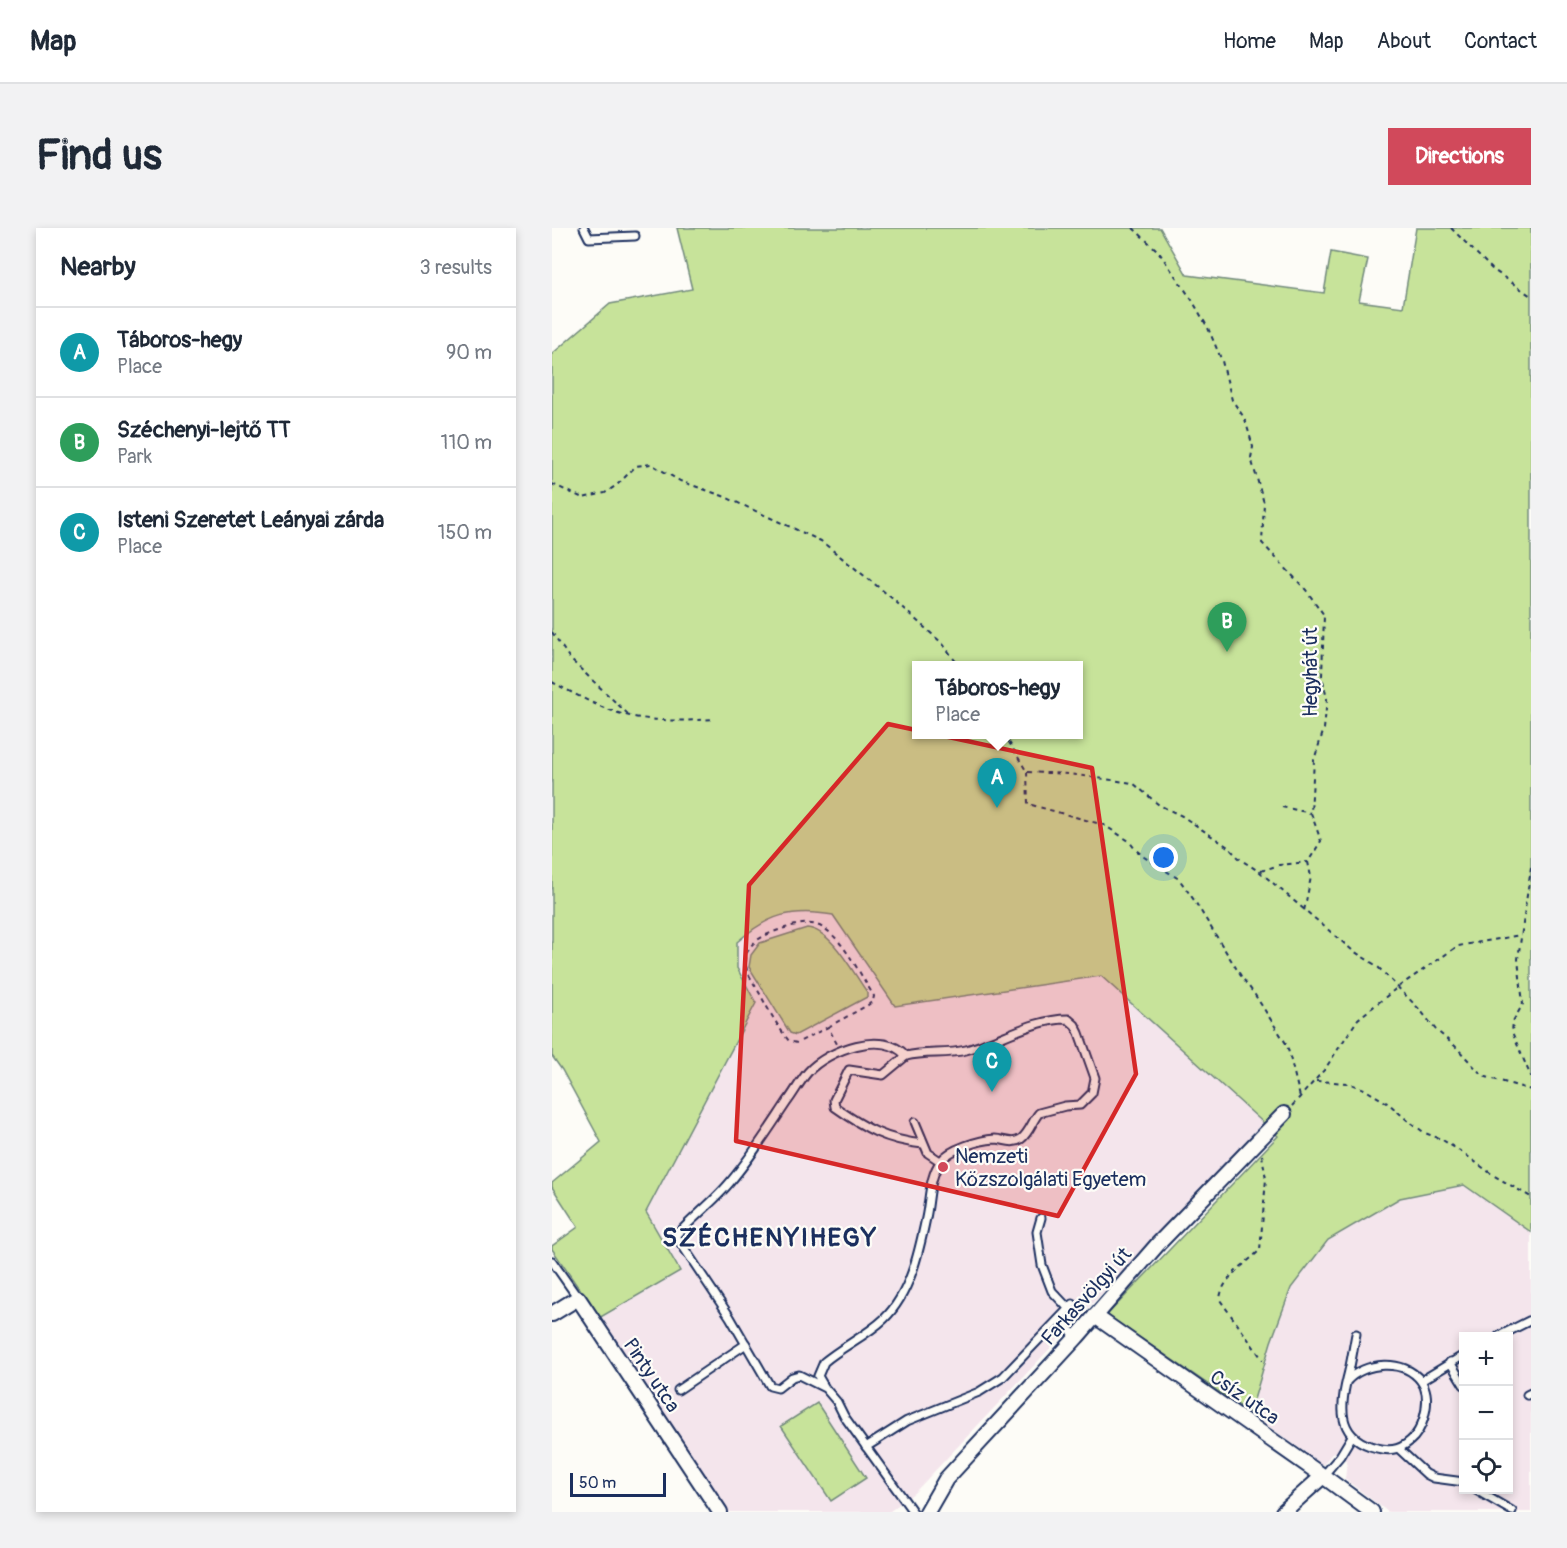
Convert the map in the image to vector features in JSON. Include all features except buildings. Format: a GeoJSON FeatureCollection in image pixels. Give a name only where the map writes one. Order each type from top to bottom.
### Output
{"type":"FeatureCollection","features":[{"type":"Feature","properties":{"kind":"street","name":"Farkasvölgyi út"},"geometry":{"type":"LineString","coordinates":[[927,1512],[946,1479],[1077,1337],[1158,1244],[1284,1114]]}},
{"type":"Feature","properties":{"kind":"street"},"geometry":{"type":"LineString","coordinates":[[552,1314],[578,1298]]}},
{"type":"Feature","properties":{"kind":"street","name":"Pinty utca"},"geometry":{"type":"LineString","coordinates":[[578,1298],[720,1512]]}},
{"type":"Feature","properties":{"kind":"street","name":"Csíz utca"},"geometry":{"type":"LineString","coordinates":[[1095,1317],[1372,1512]]}},
{"type":"Feature","properties":{"kind":"street"},"geometry":{"type":"LineString","coordinates":[[1283,1512],[1323,1476]]}},
{"type":"Feature","properties":{"kind":"lane"},"geometry":{"type":"LineString","coordinates":[[584,228],[589,238],[635,236]]}},
{"type":"Feature","properties":{"kind":"lane"},"geometry":{"type":"LineString","coordinates":[[913,1512],[818,1376],[824,1362],[885,1318],[908,1282],[918,1254],[934,1176],[940,1161],[950,1151],[984,1141],[1019,1140],[1028,1133],[1039,1113],[1065,1106],[1080,1105],[1092,1093],[1095,1078],[1075,1025],[1068,1019],[1049,1021],[965,1050],[906,1056],[883,1075],[849,1070],[834,1100],[835,1107],[863,1127],[898,1141],[923,1144]]}},
{"type":"Feature","properties":{"kind":"lane"},"geometry":{"type":"LineString","coordinates":[[825,1388],[805,1377],[795,1375],[781,1386],[773,1388],[765,1379],[746,1344],[676,1236],[730,1182],[761,1142],[806,1073],[817,1064],[862,1043],[872,1042],[899,1047],[906,1056]]}},
{"type":"Feature","properties":{"kind":"lane"},"geometry":{"type":"LineString","coordinates":[[915,1122],[928,1153],[940,1161]]}},
{"type":"Feature","properties":{"kind":"lane"},"geometry":{"type":"LineString","coordinates":[[866,1447],[907,1421],[979,1392],[1003,1377],[1071,1306],[1052,1291],[1042,1265],[1037,1232],[1041,1218]]}},
{"type":"Feature","properties":{"kind":"lane","name":"Pinty utca"},"geometry":{"type":"LineString","coordinates":[[552,1261],[578,1298]]}},
{"type":"Feature","properties":{"kind":"lane"},"geometry":{"type":"LineString","coordinates":[[1059,1320],[1077,1337]]}},
{"type":"Feature","properties":{"kind":"lane"},"geometry":{"type":"LineString","coordinates":[[1507,1332],[1531,1320]]}},
{"type":"Feature","properties":{"kind":"lane"},"geometry":{"type":"LineString","coordinates":[[1347,1381],[1353,1374],[1362,1370],[1384,1365],[1404,1369],[1421,1381],[1426,1398],[1422,1423],[1413,1438],[1399,1449],[1380,1449],[1352,1437],[1344,1423],[1342,1398],[1356,1334]]}},
{"type":"Feature","properties":{"kind":"lane"},"geometry":{"type":"LineString","coordinates":[[678,1390],[746,1344]]}},
{"type":"Feature","properties":{"kind":"lane"},"geometry":{"type":"LineString","coordinates":[[1421,1381],[1459,1358]]}},
{"type":"Feature","properties":{"kind":"lane"},"geometry":{"type":"LineString","coordinates":[[1450,1362],[1459,1377]]}},
{"type":"Feature","properties":{"kind":"lane"},"geometry":{"type":"LineString","coordinates":[[1323,1476],[1352,1437]]}},
{"type":"Feature","properties":{"kind":"lane"},"geometry":{"type":"LineString","coordinates":[[1399,1449],[1426,1474],[1434,1478],[1459,1481]]}},
{"type":"Feature","properties":{"kind":"lane"},"geometry":{"type":"LineString","coordinates":[[1483,1494],[1512,1511]]}},
{"type":"Feature","properties":{"kind":"path","name":"Hegyhát út"},"geometry":{"type":"LineString","coordinates":[[1133,228],[1158,251],[1192,300],[1208,328],[1222,361],[1232,400],[1245,419],[1252,447],[1251,458],[1264,503],[1262,543],[1306,590],[1324,615],[1322,676],[1327,699],[1324,729],[1314,760],[1311,813],[1320,841],[1308,862],[1311,877],[1304,910]]}},
{"type":"Feature","properties":{"kind":"path"},"geometry":{"type":"LineString","coordinates":[[1451,228],[1492,269],[1531,296]]}},
{"type":"Feature","properties":{"kind":"path"},"geometry":{"type":"LineString","coordinates":[[552,484],[583,498],[605,493],[617,485],[636,466],[651,464],[680,481],[723,496],[821,541],[887,594],[935,637],[955,661]]}},
{"type":"Feature","properties":{"kind":"path"},"geometry":{"type":"LineString","coordinates":[[552,632],[570,659],[631,717]]}},
{"type":"Feature","properties":{"kind":"path"},"geometry":{"type":"LineString","coordinates":[[552,682],[605,708],[631,717],[688,721],[715,719]]}},
{"type":"Feature","properties":{"kind":"path"},"geometry":{"type":"LineString","coordinates":[[1007,739],[1027,772],[1028,804],[1104,825],[1129,841],[1144,857],[1179,879],[1240,976],[1256,994],[1287,1045],[1300,1097]]}},
{"type":"Feature","properties":{"kind":"path"},"geometry":{"type":"LineString","coordinates":[[1027,772],[1079,775],[1133,783],[1159,804],[1182,816],[1228,847],[1352,950],[1377,966],[1421,1011],[1436,1030],[1455,1046],[1483,1076],[1531,1090]]}},
{"type":"Feature","properties":{"kind":"path"},"geometry":{"type":"LineString","coordinates":[[1282,807],[1311,813]]}},
{"type":"Feature","properties":{"kind":"path"},"geometry":{"type":"LineString","coordinates":[[1260,872],[1279,865],[1308,862]]}},
{"type":"Feature","properties":{"kind":"path"},"geometry":{"type":"LineString","coordinates":[[1531,867],[1518,958],[1523,1004],[1513,1021],[1512,1032],[1531,1077]]}},
{"type":"Feature","properties":{"kind":"path"},"geometry":{"type":"LineString","coordinates":[[803,923],[816,924],[827,930],[839,942],[874,996],[873,1001],[868,1005],[828,1027],[798,1043],[789,1041],[779,1028],[747,970],[746,957],[750,948],[761,936],[803,923]]}},
{"type":"Feature","properties":{"kind":"path"},"geometry":{"type":"LineString","coordinates":[[1284,1114],[1325,1069],[1358,1019],[1398,987],[1458,946],[1521,935]]}},
{"type":"Feature","properties":{"kind":"path"},"geometry":{"type":"LineString","coordinates":[[828,1027],[840,1052]]}},
{"type":"Feature","properties":{"kind":"path"},"geometry":{"type":"LineString","coordinates":[[1314,1081],[1348,1083],[1364,1089],[1389,1104],[1425,1133],[1442,1139],[1493,1175],[1531,1197]]}},
{"type":"Feature","properties":{"kind":"path"},"geometry":{"type":"LineString","coordinates":[[1259,1141],[1266,1179],[1260,1250],[1224,1282],[1220,1300],[1263,1360]]}},
{"type":"Feature","properties":{"kind":"highlighted area"},"geometry":{"type":"Polygon","coordinates":[[[888,724],[1092,768],[1136,1074],[1058,1216],[736,1141],[749,885],[888,724]]]}},
{"type":"Feature","properties":{"kind":"shaded area","name":"Nemzeti Közszolgálati Egyetem"},"geometry":{"type":"Polygon","coordinates":[[[724,891],[1095,931],[1264,1121],[915,1492],[889,1512],[729,1512],[599,1319],[680,1271],[646,1213],[724,891]]]}},
{"type":"Feature","properties":{"kind":"shaded area"},"geometry":{"type":"Polygon","coordinates":[[[1464,1185],[1531,1232],[1531,1512],[1388,1512],[1345,1479],[1347,1461],[1333,1452],[1323,1465],[1250,1413],[1271,1342],[1291,1288],[1328,1240],[1400,1198],[1464,1185]]]}},
{"type":"Feature","properties":{"kind":"green space"},"geometry":{"type":"Polygon","coordinates":[[[677,228],[1160,228],[1187,275],[1324,293],[1331,252],[1368,259],[1359,301],[1403,307],[1416,228],[1531,228],[1531,1232],[1464,1185],[1400,1198],[1328,1240],[1291,1288],[1271,1342],[1250,1413],[1107,1315],[1278,1136],[1101,976],[895,1006],[833,915],[793,913],[771,919],[737,942],[737,968],[756,1003],[646,1212],[680,1271],[599,1318],[552,1249],[552,1246],[578,1227],[552,1187],[552,1183],[601,1142],[552,1056],[552,354],[610,304],[692,289],[677,228]]]}},
{"type":"Feature","properties":{"kind":"green space"},"geometry":{"type":"Polygon","coordinates":[[[807,928],[825,936],[833,944],[867,992],[867,997],[796,1035],[790,1033],[749,967],[751,955],[760,943],[807,928]]]}},
{"type":"Feature","properties":{"kind":"green space"},"geometry":{"type":"Polygon","coordinates":[[[817,1403],[866,1478],[831,1501],[781,1426],[817,1403]]]}},
{"type":"Feature","properties":{"kind":"place","name":"Széchenyi-lejtő TT"},"geometry":{"type":"Point","coordinates":[1227,652]}},
{"type":"Feature","properties":{"kind":"place","name":"Táboros-hegy"},"geometry":{"type":"Point","coordinates":[997,808]}},
{"type":"Feature","properties":{"kind":"place","name":"Isteni Szeretet Leányai zárda"},"geometry":{"type":"Point","coordinates":[992,1092]}},
{"type":"Feature","properties":{"kind":"place","name":"Nemzeti Közszolgálati Egyetem"},"geometry":{"type":"Point","coordinates":[943,1167]}},
{"type":"Feature","properties":{"kind":"district","name":"SZÉCHENYIHEGY"},"geometry":{"type":"Point","coordinates":[770,1237]}}]}
